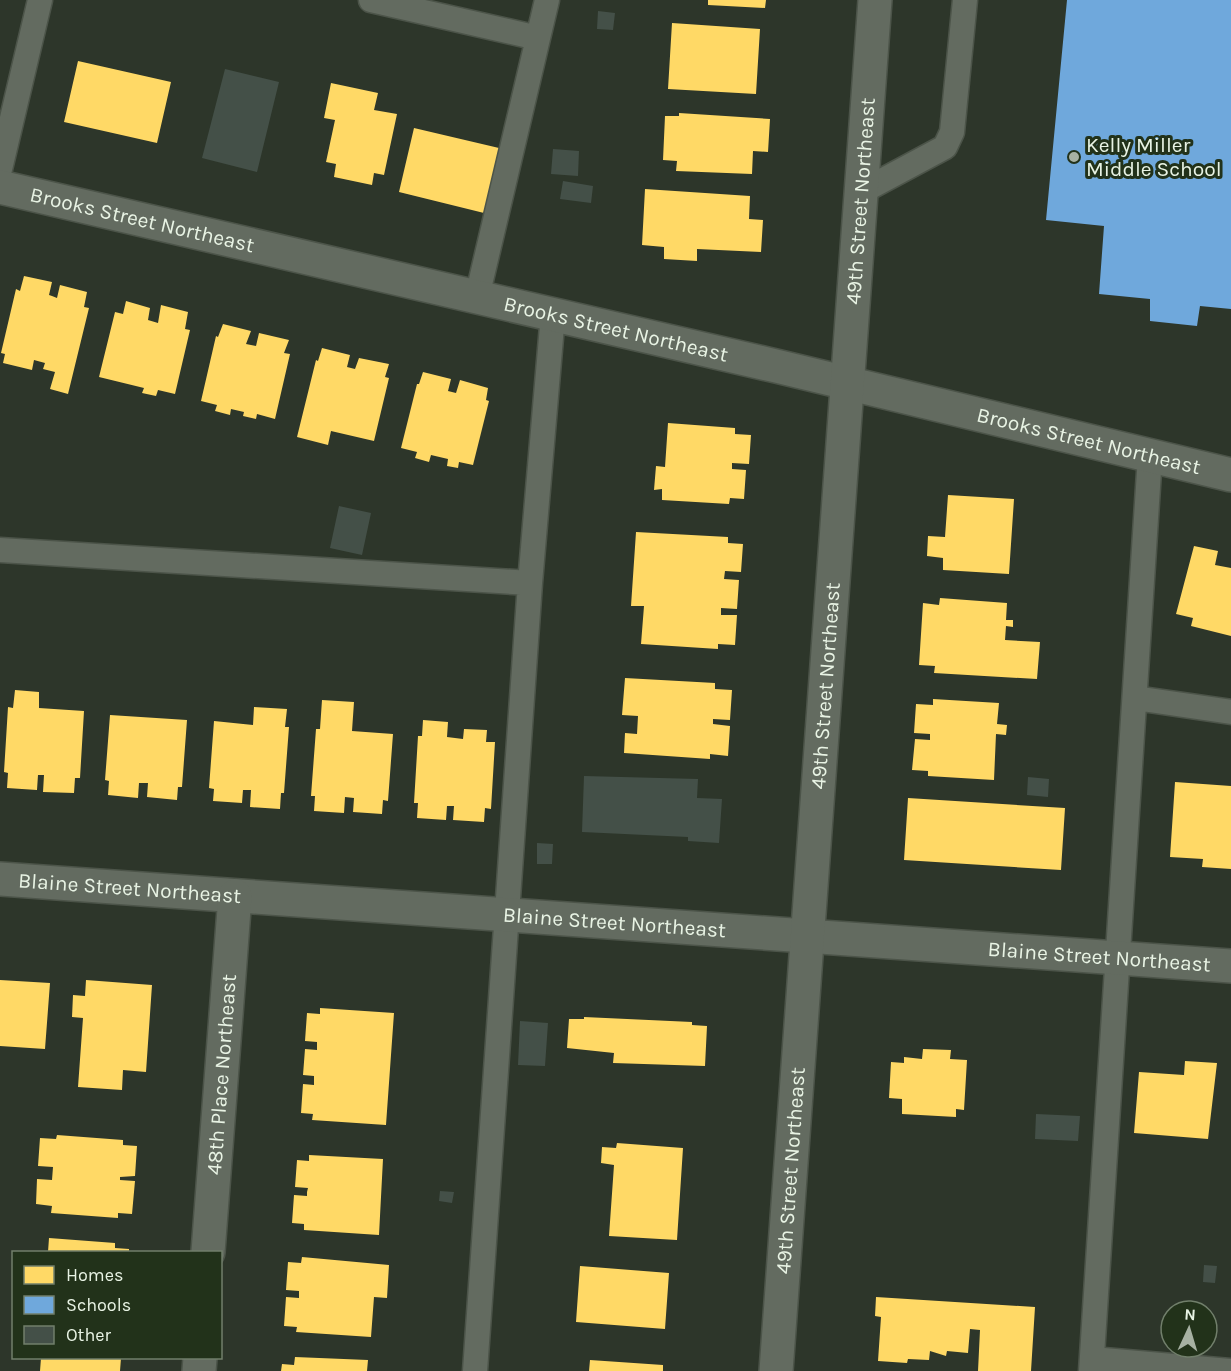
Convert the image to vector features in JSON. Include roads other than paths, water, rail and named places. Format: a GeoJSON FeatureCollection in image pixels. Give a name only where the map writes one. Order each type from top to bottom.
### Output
{"type":"FeatureCollection","features":[{"type":"Feature","properties":{"kind":"street","name":"49th Street Northeast"},"geometry":{"type":"LineString","coordinates":[[776,1371],[874,0]]}},
{"type":"Feature","properties":{"kind":"street","name":"Brooks Street Northeast"},"geometry":{"type":"LineString","coordinates":[[0,187],[553,314],[1231,475]]}},
{"type":"Feature","properties":{"kind":"street","name":"Blaine Street Northeast"},"geometry":{"type":"LineString","coordinates":[[0,879],[1231,966]]}},
{"type":"Feature","properties":{"kind":"street","name":"48th Place Northeast"},"geometry":{"type":"LineString","coordinates":[[208,1251],[235,896]]}},
{"type":"Feature","properties":{"kind":"lane"},"geometry":{"type":"LineString","coordinates":[[0,169],[40,0]]}},
{"type":"Feature","properties":{"kind":"lane"},"geometry":{"type":"LineString","coordinates":[[371,0],[538,38]]}},
{"type":"Feature","properties":{"kind":"lane"},"geometry":{"type":"LineString","coordinates":[[477,297],[547,0]]}},
{"type":"Feature","properties":{"kind":"lane"},"geometry":{"type":"LineString","coordinates":[[861,192],[945,147],[952,132],[965,0]]}},
{"type":"Feature","properties":{"kind":"lane"},"geometry":{"type":"LineString","coordinates":[[475,1371],[530,583],[553,314]]}},
{"type":"Feature","properties":{"kind":"lane"},"geometry":{"type":"LineString","coordinates":[[1150,456],[1120,958],[1091,1365],[1231,1371]]}},
{"type":"Feature","properties":{"kind":"lane"},"geometry":{"type":"LineString","coordinates":[[0,550],[530,583]]}},
{"type":"Feature","properties":{"kind":"lane"},"geometry":{"type":"LineString","coordinates":[[1135,699],[1231,712]]}},
{"type":"Feature","properties":{"kind":"place","name":"Kelly Miller Middle School"},"geometry":{"type":"Point","coordinates":[1074,157]}}]}
